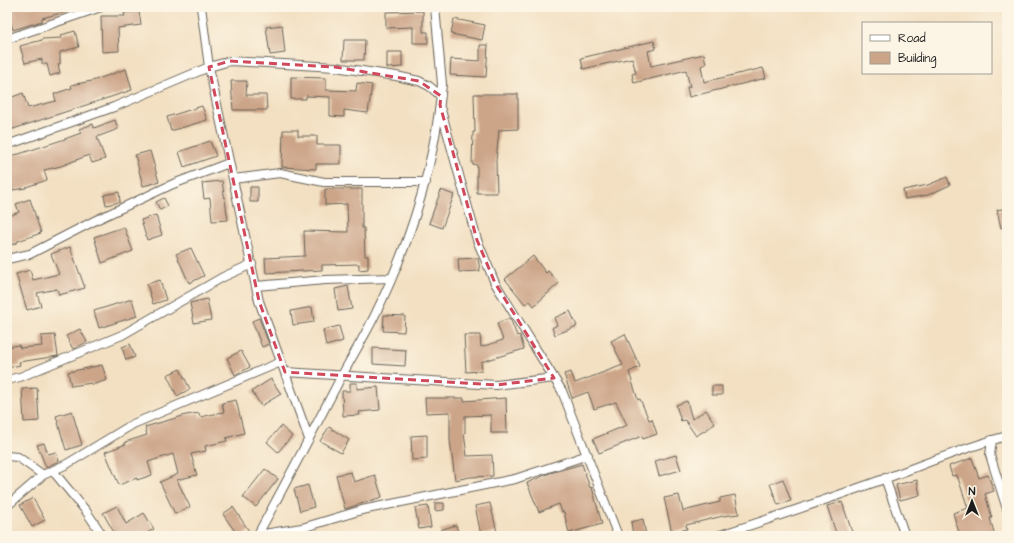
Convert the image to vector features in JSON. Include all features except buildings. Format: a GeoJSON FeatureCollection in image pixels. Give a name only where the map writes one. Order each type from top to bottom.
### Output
{"type":"FeatureCollection","features":[{"type":"Feature","properties":{"kind":"street"},"geometry":{"type":"LineString","coordinates":[[201,7],[209,67],[259,301],[309,439]]}},
{"type":"Feature","properties":{"kind":"street"},"geometry":{"type":"LineString","coordinates":[[257,536],[374,318],[401,257],[426,182],[440,105],[442,84],[435,7]]}},
{"type":"Feature","properties":{"kind":"street"},"geometry":{"type":"LineString","coordinates":[[7,39],[97,8]]}},
{"type":"Feature","properties":{"kind":"street"},"geometry":{"type":"LineString","coordinates":[[7,145],[114,107],[209,67],[230,61],[335,68],[418,82],[429,86],[441,96]]}},
{"type":"Feature","properties":{"kind":"street"},"geometry":{"type":"LineString","coordinates":[[440,105],[477,240],[494,283],[562,391],[618,536]]}},
{"type":"Feature","properties":{"kind":"street"},"geometry":{"type":"LineString","coordinates":[[7,259],[30,254],[96,220],[173,184],[229,163]]}},
{"type":"Feature","properties":{"kind":"street"},"geometry":{"type":"LineString","coordinates":[[233,179],[280,173],[324,182],[426,182]]}},
{"type":"Feature","properties":{"kind":"street"},"geometry":{"type":"LineString","coordinates":[[7,380],[20,377],[122,335],[223,277],[252,264]]}},
{"type":"Feature","properties":{"kind":"street"},"geometry":{"type":"LineString","coordinates":[[256,286],[325,280],[392,278]]}},
{"type":"Feature","properties":{"kind":"street"},"geometry":{"type":"LineString","coordinates":[[7,506],[43,475],[74,460],[133,424],[281,362]]}},
{"type":"Feature","properties":{"kind":"street"},"geometry":{"type":"LineString","coordinates":[[285,372],[496,385],[554,378]]}},
{"type":"Feature","properties":{"kind":"street"},"geometry":{"type":"LineString","coordinates":[[717,536],[775,518],[968,446],[1007,436]]}},
{"type":"Feature","properties":{"kind":"street"},"geometry":{"type":"LineString","coordinates":[[992,440],[990,455],[1007,509]]}},
{"type":"Feature","properties":{"kind":"street"},"geometry":{"type":"LineString","coordinates":[[257,536],[302,528],[362,510],[515,479],[588,455]]}},
{"type":"Feature","properties":{"kind":"street"},"geometry":{"type":"LineString","coordinates":[[7,456],[18,457],[43,475]]}},
{"type":"Feature","properties":{"kind":"street"},"geometry":{"type":"LineString","coordinates":[[53,471],[86,511],[103,536]]}},
{"type":"Feature","properties":{"kind":"street"},"geometry":{"type":"LineString","coordinates":[[885,478],[905,536]]}},
{"type":"Feature","properties":{"kind":"highlighted area"},"geometry":{"type":"Polygon","coordinates":[[[230,61],[335,67],[419,81],[441,96],[440,105],[477,240],[495,283],[554,378],[496,385],[285,372],[259,301],[209,67],[230,61]]]}}]}
